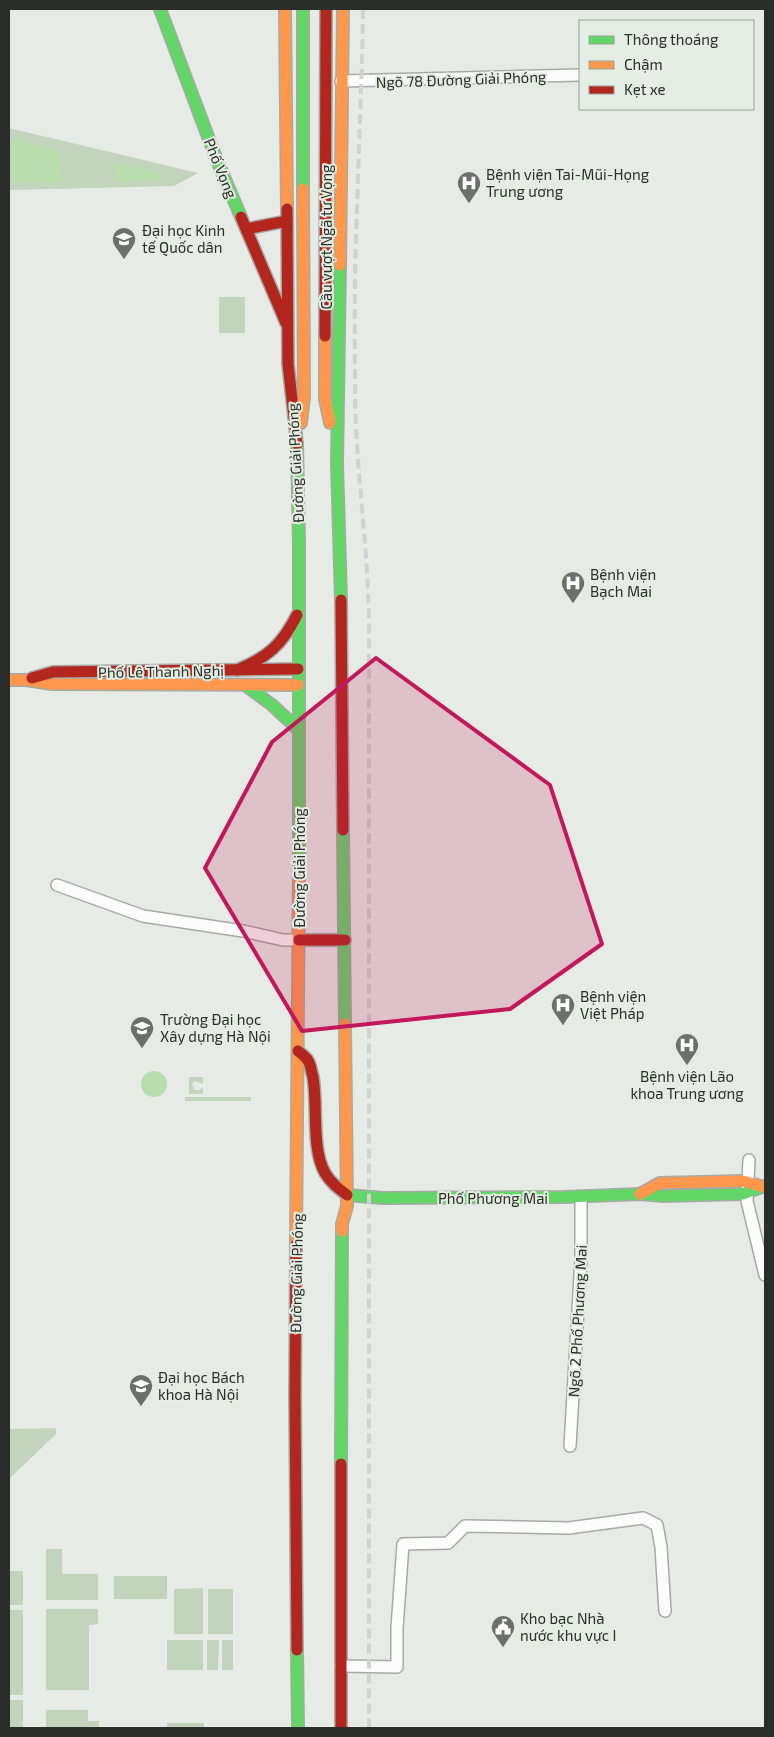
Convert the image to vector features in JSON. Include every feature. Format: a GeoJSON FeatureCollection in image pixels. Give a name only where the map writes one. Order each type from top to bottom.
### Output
{"type":"FeatureCollection","features":[{"type":"Feature","properties":{"kind":"main road","name":"Phố Vọng"},"geometry":{"type":"LineString","coordinates":[[160,9],[216,158],[287,326]]}},
{"type":"Feature","properties":{"kind":"main road","name":"Đường Giải Phóng"},"geometry":{"type":"LineString","coordinates":[[285,9],[288,364],[298,456],[299,940],[295,1398],[298,1728]]}},
{"type":"Feature","properties":{"kind":"main road","name":"Cầu vượt Ngã tư Vọng"},"geometry":{"type":"LineString","coordinates":[[298,456],[304,396],[303,9]]}},
{"type":"Feature","properties":{"kind":"main road","name":"Cầu vượt Ngã tư Vọng"},"geometry":{"type":"LineString","coordinates":[[326,9],[325,399],[337,463]]}},
{"type":"Feature","properties":{"kind":"main road"},"geometry":{"type":"LineString","coordinates":[[341,1728],[341,1307],[342,1224],[347,1206],[347,1195],[341,574],[337,463],[343,9]]}},
{"type":"Feature","properties":{"kind":"main road"},"geometry":{"type":"LineString","coordinates":[[246,228],[287,221]]}},
{"type":"Feature","properties":{"kind":"main road"},"geometry":{"type":"LineString","coordinates":[[237,670],[262,659],[275,650],[287,636],[299,610]]}},
{"type":"Feature","properties":{"kind":"main road","name":"Phố Lê Thanh Nghị"},"geometry":{"type":"LineString","coordinates":[[26,680],[53,672],[298,669]]}},
{"type":"Feature","properties":{"kind":"main road","name":"Phố Lê Thanh Nghị"},"geometry":{"type":"LineString","coordinates":[[9,680],[26,680],[52,684],[298,685]]}},
{"type":"Feature","properties":{"kind":"main road"},"geometry":{"type":"LineString","coordinates":[[245,685],[272,704],[298,729]]}},
{"type":"Feature","properties":{"kind":"main road"},"geometry":{"type":"LineString","coordinates":[[299,940],[345,940]]}},
{"type":"Feature","properties":{"kind":"main road"},"geometry":{"type":"LineString","coordinates":[[298,1051],[308,1060],[316,1088],[318,1150],[321,1168],[336,1189],[347,1195]]}},
{"type":"Feature","properties":{"kind":"main road","name":"Phố Phương Mai"},"geometry":{"type":"LineString","coordinates":[[347,1195],[383,1198],[581,1197],[640,1194],[660,1183],[742,1181],[748,1188],[764,1186]]}},
{"type":"Feature","properties":{"kind":"street","name":"Ngõ 78 Đường Giải Phóng"},"geometry":{"type":"LineString","coordinates":[[341,81],[579,75]]}},
{"type":"Feature","properties":{"kind":"street"},"geometry":{"type":"LineString","coordinates":[[57,885],[142,916],[244,930],[283,940],[299,940]]}},
{"type":"Feature","properties":{"kind":"street"},"geometry":{"type":"LineString","coordinates":[[749,1160],[747,1201],[765,1275]]}},
{"type":"Feature","properties":{"kind":"street","name":"Ngõ 2 Phố Phương Mai"},"geometry":{"type":"LineString","coordinates":[[570,1446],[581,1259],[581,1197]]}},
{"type":"Feature","properties":{"kind":"street"},"geometry":{"type":"LineString","coordinates":[[341,1666],[397,1667],[398,1610],[403,1544],[448,1543],[466,1526],[569,1528],[643,1518],[657,1525],[661,1547],[665,1611]]}},
{"type":"Feature","properties":{"kind":"highlighted area"},"geometry":{"type":"Polygon","coordinates":[[[376,658],[550,785],[602,944],[510,1009],[302,1031],[205,868],[272,742],[376,658]]]}},
{"type":"Feature","properties":{"kind":"shaded area"},"geometry":{"type":"Polygon","coordinates":[[[9,128],[198,173],[174,186],[9,190],[9,128]]]}},
{"type":"Feature","properties":{"kind":"shaded area"},"geometry":{"type":"Polygon","coordinates":[[[9,138],[59,151],[62,182],[9,183],[9,138]]]}},
{"type":"Feature","properties":{"kind":"shaded area"},"geometry":{"type":"Polygon","coordinates":[[[115,162],[159,172],[159,180],[115,182],[115,162]]]}},
{"type":"Feature","properties":{"kind":"shaded area"},"geometry":{"type":"Polygon","coordinates":[[[219,297],[245,297],[245,333],[219,333],[219,297]]]}},
{"type":"Feature","properties":{"kind":"shaded area"},"geometry":{"type":"Polygon","coordinates":[[[154,1071],[163,1075],[167,1084],[163,1093],[154,1097],[145,1093],[141,1084],[145,1075],[154,1071]]]}},
{"type":"Feature","properties":{"kind":"shaded area"},"geometry":{"type":"Polygon","coordinates":[[[189,1077],[203,1077],[203,1084],[195,1081],[192,1084],[194,1090],[203,1088],[203,1094],[189,1094],[189,1077]]]}},
{"type":"Feature","properties":{"kind":"shaded area"},"geometry":{"type":"Polygon","coordinates":[[[185,1097],[251,1097],[251,1101],[185,1101],[185,1097]]]}},
{"type":"Feature","properties":{"kind":"shaded area"},"geometry":{"type":"Polygon","coordinates":[[[56,1428],[56,1434],[9,1479],[9,1429],[56,1428]]]}},
{"type":"Feature","properties":{"kind":"shaded area"},"geometry":{"type":"Polygon","coordinates":[[[46,1549],[62,1549],[62,1574],[98,1574],[98,1600],[46,1600],[46,1549]]]}},
{"type":"Feature","properties":{"kind":"shaded area"},"geometry":{"type":"Polygon","coordinates":[[[9,1571],[23,1571],[23,1605],[9,1605],[9,1571]]]}},
{"type":"Feature","properties":{"kind":"shaded area"},"geometry":{"type":"Polygon","coordinates":[[[114,1576],[167,1576],[167,1599],[114,1599],[114,1576]]]}},
{"type":"Feature","properties":{"kind":"shaded area"},"geometry":{"type":"Polygon","coordinates":[[[203,1588],[203,1634],[174,1634],[174,1589],[203,1588]]]}},
{"type":"Feature","properties":{"kind":"shaded area"},"geometry":{"type":"Polygon","coordinates":[[[208,1589],[233,1589],[233,1634],[208,1634],[208,1589]]]}},
{"type":"Feature","properties":{"kind":"shaded area"},"geometry":{"type":"Polygon","coordinates":[[[46,1609],[98,1609],[98,1624],[89,1625],[89,1690],[46,1690],[46,1609]]]}},
{"type":"Feature","properties":{"kind":"shaded area"},"geometry":{"type":"Polygon","coordinates":[[[9,1610],[23,1610],[23,1695],[9,1695],[9,1610]]]}},
{"type":"Feature","properties":{"kind":"shaded area"},"geometry":{"type":"Polygon","coordinates":[[[167,1640],[203,1640],[203,1670],[167,1670],[167,1640]]]}},
{"type":"Feature","properties":{"kind":"shaded area"},"geometry":{"type":"Polygon","coordinates":[[[207,1640],[219,1640],[218,1670],[207,1670],[207,1640]]]}},
{"type":"Feature","properties":{"kind":"shaded area"},"geometry":{"type":"Polygon","coordinates":[[[222,1640],[233,1640],[233,1670],[222,1670],[222,1640]]]}},
{"type":"Feature","properties":{"kind":"shaded area"},"geometry":{"type":"Polygon","coordinates":[[[9,1700],[23,1700],[23,1728],[9,1728],[9,1700]]]}},
{"type":"Feature","properties":{"kind":"shaded area"},"geometry":{"type":"Polygon","coordinates":[[[46,1710],[88,1710],[88,1721],[99,1721],[99,1728],[46,1728],[46,1710]]]}},
{"type":"Feature","properties":{"kind":"shaded area"},"geometry":{"type":"Polygon","coordinates":[[[167,1723],[204,1723],[204,1728],[167,1728],[167,1723]]]}},
{"type":"Feature","properties":{"kind":"railway"},"geometry":{"type":"LineString","coordinates":[[363,9],[355,259],[355,395],[367,565],[369,622],[369,1728]]}},
{"type":"Feature","properties":{"kind":"traffic: fast"},"geometry":{"type":"LineString","coordinates":[[160,9],[216,158],[241,217]]}},
{"type":"Feature","properties":{"kind":"traffic: fast"},"geometry":{"type":"LineString","coordinates":[[303,9],[303,189]]}},
{"type":"Feature","properties":{"kind":"traffic: fast"},"geometry":{"type":"LineString","coordinates":[[340,265],[337,463],[341,600]]}},
{"type":"Feature","properties":{"kind":"traffic: fast"},"geometry":{"type":"LineString","coordinates":[[297,444],[299,543],[299,871]]}},
{"type":"Feature","properties":{"kind":"traffic: fast"},"geometry":{"type":"LineString","coordinates":[[245,685],[272,705],[298,729]]}},
{"type":"Feature","properties":{"kind":"traffic: fast"},"geometry":{"type":"LineString","coordinates":[[343,830],[345,1024]]}},
{"type":"Feature","properties":{"kind":"traffic: fast"},"geometry":{"type":"LineString","coordinates":[[347,1195],[383,1198],[565,1197],[640,1194],[663,1196],[742,1194],[765,1186]]}},
{"type":"Feature","properties":{"kind":"traffic: fast"},"geometry":{"type":"LineString","coordinates":[[341,1464],[342,1231]]}},
{"type":"Feature","properties":{"kind":"traffic: fast"},"geometry":{"type":"LineString","coordinates":[[297,1650],[298,1728]]}},
{"type":"Feature","properties":{"kind":"traffic: slow"},"geometry":{"type":"LineString","coordinates":[[285,9],[287,209]]}},
{"type":"Feature","properties":{"kind":"traffic: slow"},"geometry":{"type":"LineString","coordinates":[[340,265],[343,9]]}},
{"type":"Feature","properties":{"kind":"traffic: slow"},"geometry":{"type":"LineString","coordinates":[[301,423],[304,397],[303,189]]}},
{"type":"Feature","properties":{"kind":"traffic: slow"},"geometry":{"type":"LineString","coordinates":[[325,336],[325,399],[330,423]]}},
{"type":"Feature","properties":{"kind":"traffic: slow"},"geometry":{"type":"LineString","coordinates":[[9,680],[26,680],[52,684],[298,685]]}},
{"type":"Feature","properties":{"kind":"traffic: slow"},"geometry":{"type":"LineString","coordinates":[[296,1245],[299,871]]}},
{"type":"Feature","properties":{"kind":"traffic: slow"},"geometry":{"type":"LineString","coordinates":[[342,1231],[347,1206],[345,1024]]}},
{"type":"Feature","properties":{"kind":"traffic: slow"},"geometry":{"type":"LineString","coordinates":[[640,1194],[660,1183],[743,1181],[764,1187]]}},
{"type":"Feature","properties":{"kind":"traffic: jam"},"geometry":{"type":"LineString","coordinates":[[325,336],[326,9]]}},
{"type":"Feature","properties":{"kind":"traffic: jam"},"geometry":{"type":"LineString","coordinates":[[287,209],[288,364],[297,444]]}},
{"type":"Feature","properties":{"kind":"traffic: jam"},"geometry":{"type":"LineString","coordinates":[[241,217],[286,323]]}},
{"type":"Feature","properties":{"kind":"traffic: jam"},"geometry":{"type":"LineString","coordinates":[[246,229],[287,221]]}},
{"type":"Feature","properties":{"kind":"traffic: jam"},"geometry":{"type":"LineString","coordinates":[[341,600],[343,830]]}},
{"type":"Feature","properties":{"kind":"traffic: jam"},"geometry":{"type":"LineString","coordinates":[[237,670],[266,655],[273,649],[286,634],[297,615]]}},
{"type":"Feature","properties":{"kind":"traffic: jam"},"geometry":{"type":"LineString","coordinates":[[32,678],[53,672],[298,669]]}},
{"type":"Feature","properties":{"kind":"traffic: jam"},"geometry":{"type":"LineString","coordinates":[[299,940],[345,940]]}},
{"type":"Feature","properties":{"kind":"traffic: jam"},"geometry":{"type":"LineString","coordinates":[[298,1051],[308,1061],[313,1077],[316,1139],[321,1163],[330,1180],[347,1195]]}},
{"type":"Feature","properties":{"kind":"traffic: jam"},"geometry":{"type":"LineString","coordinates":[[296,1245],[297,1650]]}},
{"type":"Feature","properties":{"kind":"traffic: jam"},"geometry":{"type":"LineString","coordinates":[[341,1464],[341,1728]]}},
{"type":"Feature","properties":{"kind":"place","name":"Bệnh viện Tai-Mũi-Họng Trung ương"},"geometry":{"type":"Point","coordinates":[469,204]}},
{"type":"Feature","properties":{"kind":"place","name":"Đại học Kinh tế Quốc dân"},"geometry":{"type":"Point","coordinates":[124,260]}},
{"type":"Feature","properties":{"kind":"place","name":"Bệnh viện Bạch Mai"},"geometry":{"type":"Point","coordinates":[573,604]}},
{"type":"Feature","properties":{"kind":"place","name":"Bệnh viện Việt Pháp"},"geometry":{"type":"Point","coordinates":[563,1026]}},
{"type":"Feature","properties":{"kind":"place","name":"Trường Đại học Xây dựng Hà Nội"},"geometry":{"type":"Point","coordinates":[142,1049]}},
{"type":"Feature","properties":{"kind":"place","name":"Bệnh viện Lão khoa Trung ương"},"geometry":{"type":"Point","coordinates":[687,1066]}},
{"type":"Feature","properties":{"kind":"place","name":"Đại học Bách khoa Hà Nội"},"geometry":{"type":"Point","coordinates":[141,1407]}},
{"type":"Feature","properties":{"kind":"place","name":"Kho bạc Nhà nước khu vực I"},"geometry":{"type":"Point","coordinates":[503,1648]}}]}
